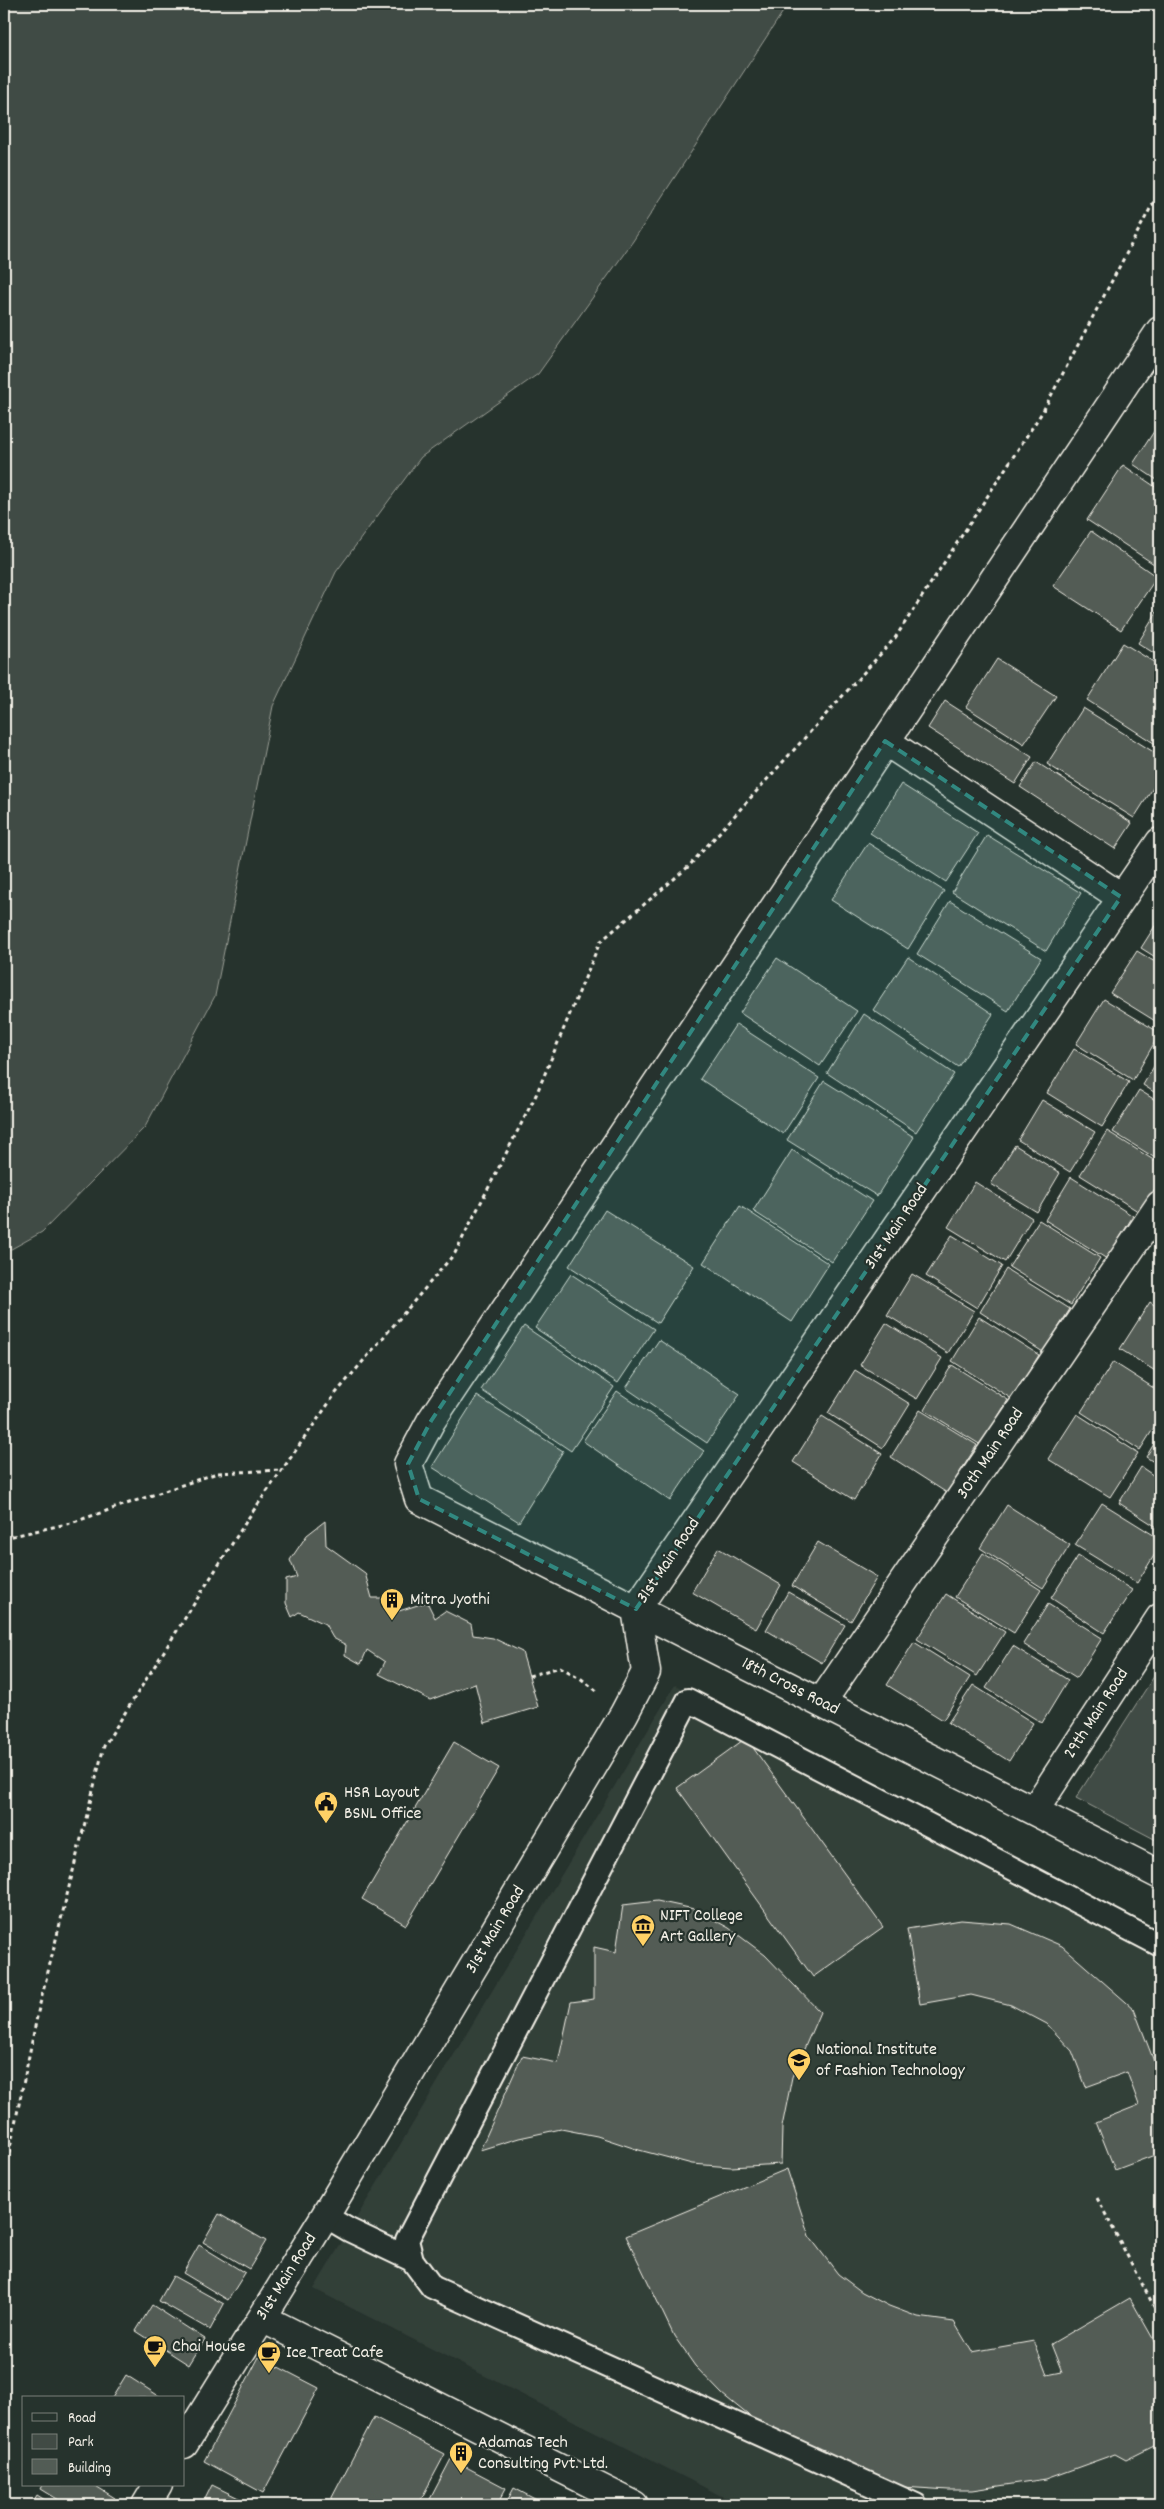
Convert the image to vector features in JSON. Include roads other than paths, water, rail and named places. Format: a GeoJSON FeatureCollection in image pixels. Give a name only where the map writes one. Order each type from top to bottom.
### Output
{"type":"FeatureCollection","features":[{"type":"Feature","properties":{"kind":"street"},"geometry":{"type":"LineString","coordinates":[[1121,898],[885,741],[1160,331]]}},
{"type":"Feature","properties":{"kind":"street","name":"18th Cross Road"},"geometry":{"type":"LineString","coordinates":[[885,741],[431,1421],[408,1464],[419,1499],[1160,1875]]}},
{"type":"Feature","properties":{"kind":"street","name":"31st Main Road"},"geometry":{"type":"LineString","coordinates":[[185,2442],[325,2216],[624,1714],[646,1672],[636,1609],[1160,842]]}},
{"type":"Feature","properties":{"kind":"street","name":"30th Main Road"},"geometry":{"type":"LineString","coordinates":[[821,1703],[1160,1205]]}},
{"type":"Feature","properties":{"kind":"street","name":"29th Main Road"},"geometry":{"type":"LineString","coordinates":[[1034,1811],[1160,1618]]}},
{"type":"Feature","properties":{"kind":"street"},"geometry":{"type":"LineString","coordinates":[[262,2318],[634,2505]]}},
{"type":"Feature","properties":{"kind":"street"},"geometry":{"type":"LineString","coordinates":[[146,2505],[157,2486]]}},
{"type":"Feature","properties":{"kind":"lane"},"geometry":{"type":"LineString","coordinates":[[916,2505],[432,2287],[412,2260],[407,2240],[688,1700],[1160,1945]]}},
{"type":"Feature","properties":{"kind":"lane"},"geometry":{"type":"LineString","coordinates":[[325,2216],[349,2230],[412,2260]]}},
{"type":"Feature","properties":{"kind":"place","name":"Mitra Jyothi"},"geometry":{"type":"Point","coordinates":[392,1621]}},
{"type":"Feature","properties":{"kind":"place","name":"HSR Layout BSNL Office"},"geometry":{"type":"Point","coordinates":[326,1824]}},
{"type":"Feature","properties":{"kind":"place","name":"NIFT College Art Gallery"},"geometry":{"type":"Point","coordinates":[643,1947]}},
{"type":"Feature","properties":{"kind":"place","name":"National Institute of Fashion Technology"},"geometry":{"type":"Point","coordinates":[799,2081]}},
{"type":"Feature","properties":{"kind":"place","name":"Chai House"},"geometry":{"type":"Point","coordinates":[155,2368]}},
{"type":"Feature","properties":{"kind":"place","name":"Ice Treat Cafe"},"geometry":{"type":"Point","coordinates":[269,2374]}},
{"type":"Feature","properties":{"kind":"place","name":"Adamas Tech Consulting Pvt. Ltd."},"geometry":{"type":"Point","coordinates":[461,2474]}}]}
